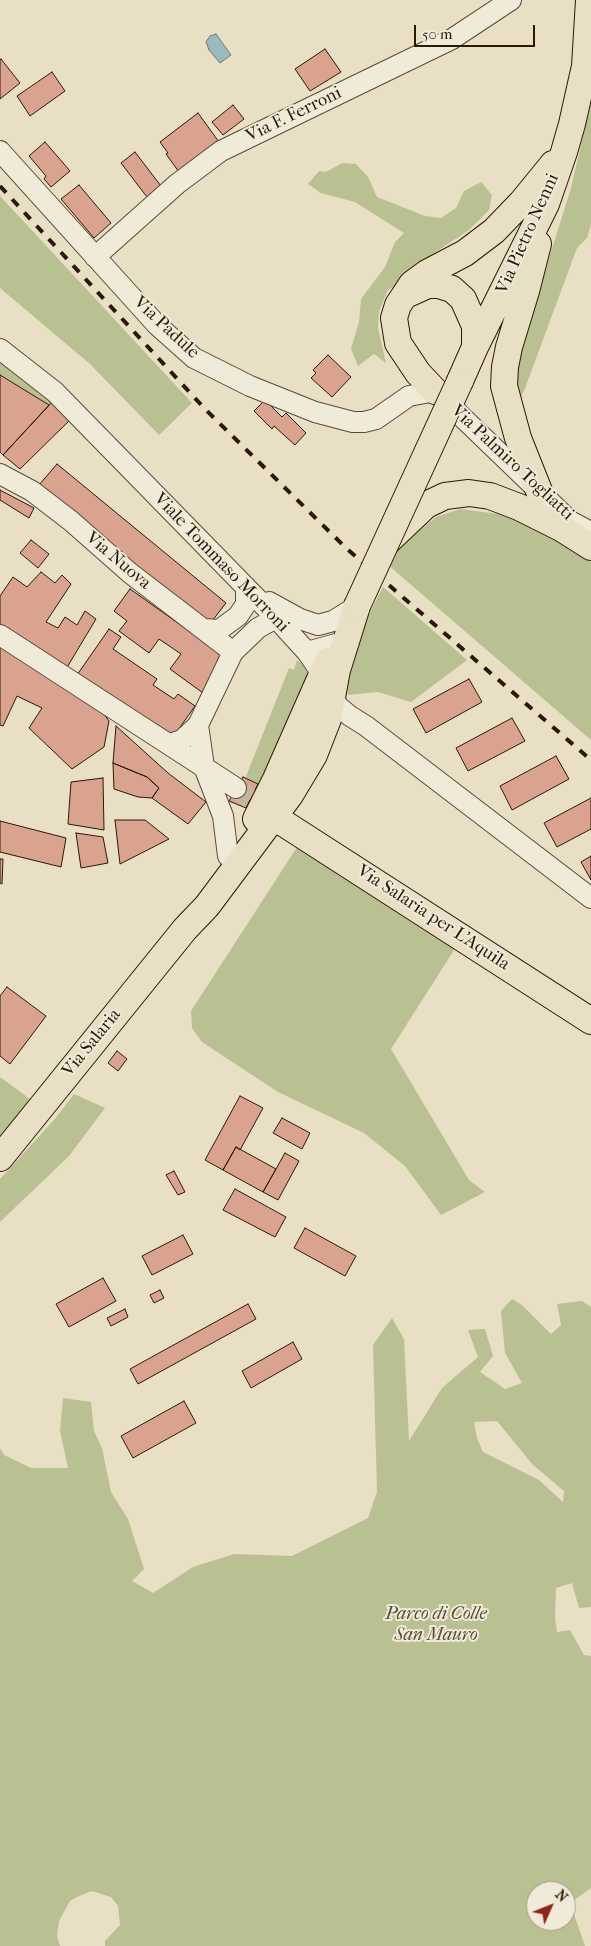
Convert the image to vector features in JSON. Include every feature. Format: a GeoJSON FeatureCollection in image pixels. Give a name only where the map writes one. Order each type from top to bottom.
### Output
{"type":"FeatureCollection","features":[{"type":"Feature","properties":{"kind":"main road","name":"Via Pietro Nenni"},"geometry":{"type":"LineString","coordinates":[[388,541],[475,348],[546,204],[572,124],[585,66],[589,0]]}},
{"type":"Feature","properties":{"kind":"main road"},"geometry":{"type":"LineString","coordinates":[[435,391],[418,373],[398,343],[394,318],[398,305],[412,284],[427,273],[465,253],[494,231],[522,202],[564,152]]}},
{"type":"Feature","properties":{"kind":"main road"},"geometry":{"type":"LineString","coordinates":[[539,492],[518,438],[504,386],[508,347],[526,291],[541,233],[546,204]]}},
{"type":"Feature","properties":{"kind":"main road"},"geometry":{"type":"LineString","coordinates":[[403,296],[428,285],[439,285],[452,289],[463,299],[470,311],[475,326],[475,348]]}},
{"type":"Feature","properties":{"kind":"main road"},"geometry":{"type":"LineString","coordinates":[[255,808],[326,707],[336,644],[357,606],[388,541],[426,505],[445,496],[469,493],[490,496],[519,507],[562,528],[591,547]]}},
{"type":"Feature","properties":{"kind":"main road"},"geometry":{"type":"LineString","coordinates":[[255,808],[302,775],[314,755],[326,707],[357,606]]}},
{"type":"Feature","properties":{"kind":"main road"},"geometry":{"type":"LineString","coordinates":[[302,775],[298,809],[301,826],[306,837]]}},
{"type":"Feature","properties":{"kind":"main road","name":"Via Salaria per L'Aquila"},"geometry":{"type":"LineString","coordinates":[[255,808],[306,837],[591,1021]]}},
{"type":"Feature","properties":{"kind":"main road","name":"Via Salaria"},"geometry":{"type":"LineString","coordinates":[[186,929],[255,808]]}},
{"type":"Feature","properties":{"kind":"main road","name":"Via Salaria"},"geometry":{"type":"LineString","coordinates":[[0,1158],[186,929],[207,906],[255,808]]}},
{"type":"Feature","properties":{"kind":"street","name":"Via F. Ferroni"},"geometry":{"type":"LineString","coordinates":[[94,257],[177,184],[221,151],[452,39],[511,0]]}},
{"type":"Feature","properties":{"kind":"street","name":"Via Padule"},"geometry":{"type":"LineString","coordinates":[[0,151],[94,257],[158,325],[194,358],[250,386],[315,412],[352,422],[376,419],[409,396],[435,391]]}},
{"type":"Feature","properties":{"kind":"street","name":"Viale Tommaso Morroni"},"geometry":{"type":"LineString","coordinates":[[0,349],[55,392],[307,652],[318,668],[326,707],[339,707],[366,726],[591,898]]}},
{"type":"Feature","properties":{"kind":"street","name":"Via Palmiro Togliatti"},"geometry":{"type":"LineString","coordinates":[[435,391],[570,521],[591,532]]}},
{"type":"Feature","properties":{"kind":"street","name":"Via Nuova"},"geometry":{"type":"LineString","coordinates":[[0,474],[32,492],[56,509],[136,578],[233,652]]}},
{"type":"Feature","properties":{"kind":"street"},"geometry":{"type":"LineString","coordinates":[[570,521],[591,541]]}},
{"type":"Feature","properties":{"kind":"street"},"geometry":{"type":"LineString","coordinates":[[205,629],[219,630],[238,616],[246,604],[249,591],[300,619],[318,624],[333,621],[357,606]]}},
{"type":"Feature","properties":{"kind":"street"},"geometry":{"type":"LineString","coordinates":[[170,744],[182,740],[198,725],[233,652],[258,628],[276,618]]}},
{"type":"Feature","properties":{"kind":"street"},"geometry":{"type":"LineString","coordinates":[[0,635],[204,767],[255,808]]}},
{"type":"Feature","properties":{"kind":"street"},"geometry":{"type":"LineString","coordinates":[[307,652],[336,644]]}},
{"type":"Feature","properties":{"kind":"street"},"geometry":{"type":"LineString","coordinates":[[326,707],[338,726],[366,726]]}},
{"type":"Feature","properties":{"kind":"street"},"geometry":{"type":"LineString","coordinates":[[198,725],[204,767],[223,816],[228,856]]}},
{"type":"Feature","properties":{"kind":"green space"},"geometry":{"type":"Polygon","coordinates":[[[591,102],[591,224],[587,238],[577,248],[520,398],[514,396],[514,370],[571,188],[591,102]]]}},
{"type":"Feature","properties":{"kind":"green space"},"geometry":{"type":"Polygon","coordinates":[[[342,163],[356,164],[368,177],[377,197],[425,216],[441,218],[456,208],[464,191],[481,182],[492,195],[489,210],[469,230],[419,263],[400,283],[388,290],[379,311],[378,328],[386,363],[374,354],[358,366],[351,349],[359,322],[361,299],[385,267],[395,242],[404,233],[355,202],[321,193],[308,184],[319,171],[326,172],[342,163]]]}},
{"type":"Feature","properties":{"kind":"green space"},"geometry":{"type":"Polygon","coordinates":[[[0,196],[192,403],[159,435],[90,364],[0,288],[0,196]]]}},
{"type":"Feature","properties":{"kind":"green space"},"geometry":{"type":"Polygon","coordinates":[[[0,361],[54,400],[49,405],[0,375],[0,361]]]}},
{"type":"Feature","properties":{"kind":"green space"},"geometry":{"type":"Polygon","coordinates":[[[460,509],[514,516],[591,562],[591,740],[387,564],[402,544],[436,517],[460,509]]]}},
{"type":"Feature","properties":{"kind":"green space"},"geometry":{"type":"Polygon","coordinates":[[[383,587],[467,660],[411,702],[378,692],[348,695],[345,661],[383,587]]]}},
{"type":"Feature","properties":{"kind":"green space"},"geometry":{"type":"Polygon","coordinates":[[[297,660],[304,666],[309,678],[270,776],[258,784],[245,779],[289,668],[294,670],[297,660]]]}},
{"type":"Feature","properties":{"kind":"green space"},"geometry":{"type":"Polygon","coordinates":[[[301,841],[456,947],[391,1049],[469,1180],[485,1192],[441,1215],[405,1166],[364,1133],[278,1092],[202,1042],[192,1028],[191,1011],[301,841]]]}},
{"type":"Feature","properties":{"kind":"green space"},"geometry":{"type":"Polygon","coordinates":[[[0,1077],[30,1099],[0,1138],[0,1077]]]}},
{"type":"Feature","properties":{"kind":"green space"},"geometry":{"type":"Polygon","coordinates":[[[74,1094],[105,1108],[69,1156],[0,1222],[0,1179],[54,1120],[74,1094]]]}},
{"type":"Feature","properties":{"kind":"green space","name":"Parco di Colle San Mauro"},"geometry":{"type":"Polygon","coordinates":[[[512,1299],[522,1305],[551,1334],[561,1325],[557,1304],[582,1301],[591,1307],[591,1607],[579,1608],[572,1583],[556,1588],[555,1617],[557,1632],[570,1630],[584,1655],[591,1656],[591,1888],[576,1899],[576,1881],[526,1881],[526,1931],[576,1931],[576,1920],[585,1946],[105,1946],[105,1941],[120,1925],[118,1906],[111,1897],[92,1891],[70,1901],[59,1921],[57,1936],[60,1946],[0,1946],[0,1448],[4,1455],[31,1468],[68,1468],[60,1431],[63,1398],[91,1402],[94,1431],[102,1448],[111,1492],[128,1519],[144,1569],[132,1581],[153,1593],[193,1567],[234,1554],[292,1556],[368,1518],[377,1492],[373,1345],[392,1318],[404,1339],[409,1441],[442,1388],[478,1357],[468,1330],[485,1329],[493,1356],[480,1372],[505,1389],[522,1383],[505,1353],[501,1311],[512,1299]],[[497,1421],[474,1422],[477,1438],[483,1452],[539,1480],[563,1502],[564,1491],[532,1464],[497,1421]]]}},
{"type":"Feature","properties":{"kind":"water"},"geometry":{"type":"Polygon","coordinates":[[[216,34],[231,55],[220,63],[209,50],[206,42],[210,36],[216,34]]]}},
{"type":"Feature","properties":{"kind":"building"},"geometry":{"type":"Polygon","coordinates":[[[325,49],[341,72],[310,91],[295,69],[325,49]]]}},
{"type":"Feature","properties":{"kind":"building"},"geometry":{"type":"Polygon","coordinates":[[[0,60],[20,83],[0,99],[0,60]]]}},
{"type":"Feature","properties":{"kind":"building"},"geometry":{"type":"Polygon","coordinates":[[[52,72],[65,91],[30,116],[17,96],[52,72]]]}},
{"type":"Feature","properties":{"kind":"building"},"geometry":{"type":"Polygon","coordinates":[[[233,105],[244,119],[223,135],[212,122],[233,105]]]}},
{"type":"Feature","properties":{"kind":"building"},"geometry":{"type":"Polygon","coordinates":[[[198,113],[219,142],[179,172],[160,142],[198,113]]]}},
{"type":"Feature","properties":{"kind":"building"},"geometry":{"type":"Polygon","coordinates":[[[45,142],[70,171],[51,187],[44,179],[46,176],[29,156],[45,142]]]}},
{"type":"Feature","properties":{"kind":"building"},"geometry":{"type":"Polygon","coordinates":[[[135,152],[161,186],[147,197],[121,163],[135,152]]]}},
{"type":"Feature","properties":{"kind":"building"},"geometry":{"type":"Polygon","coordinates":[[[79,185],[111,223],[94,238],[61,199],[79,185]]]}},
{"type":"Feature","properties":{"kind":"building"},"geometry":{"type":"Polygon","coordinates":[[[328,355],[351,377],[332,397],[311,378],[316,373],[313,370],[328,355]]]}},
{"type":"Feature","properties":{"kind":"building"},"geometry":{"type":"Polygon","coordinates":[[[0,375],[49,405],[3,455],[0,452],[0,375]]]}},
{"type":"Feature","properties":{"kind":"building"},"geometry":{"type":"Polygon","coordinates":[[[54,400],[72,418],[20,469],[3,455],[54,400]]]}},
{"type":"Feature","properties":{"kind":"building"},"geometry":{"type":"Polygon","coordinates":[[[265,400],[282,417],[286,413],[306,433],[295,445],[274,426],[272,429],[254,411],[265,400]]]}},
{"type":"Feature","properties":{"kind":"building"},"geometry":{"type":"Polygon","coordinates":[[[57,464],[226,603],[209,625],[39,485],[57,464]]]}},
{"type":"Feature","properties":{"kind":"building"},"geometry":{"type":"Polygon","coordinates":[[[0,490],[34,508],[29,518],[0,500],[0,490]]]}},
{"type":"Feature","properties":{"kind":"building"},"geometry":{"type":"Polygon","coordinates":[[[31,540],[49,554],[38,568],[20,553],[31,540]]]}},
{"type":"Feature","properties":{"kind":"building"},"geometry":{"type":"Polygon","coordinates":[[[41,572],[55,583],[62,575],[71,584],[46,622],[58,628],[65,617],[77,625],[85,611],[96,619],[66,669],[0,624],[0,596],[13,577],[27,587],[41,572]]]}},
{"type":"Feature","properties":{"kind":"building"},"geometry":{"type":"Polygon","coordinates":[[[130,589],[227,658],[203,693],[170,669],[181,654],[159,639],[149,653],[119,631],[127,621],[114,611],[130,589]]]}},
{"type":"Feature","properties":{"kind":"building"},"geometry":{"type":"Polygon","coordinates":[[[109,629],[121,637],[113,649],[157,679],[153,685],[174,699],[178,694],[195,706],[171,740],[77,675],[109,629]]]}},
{"type":"Feature","properties":{"kind":"building"},"geometry":{"type":"Polygon","coordinates":[[[0,642],[61,682],[72,694],[75,691],[99,707],[109,721],[104,747],[72,769],[29,728],[42,708],[17,696],[3,726],[0,725],[0,642]]]}},
{"type":"Feature","properties":{"kind":"building"},"geometry":{"type":"Polygon","coordinates":[[[469,679],[482,702],[426,733],[413,709],[469,679]]]}},
{"type":"Feature","properties":{"kind":"building"},"geometry":{"type":"Polygon","coordinates":[[[512,718],[525,741],[468,771],[456,748],[512,718]]]}},
{"type":"Feature","properties":{"kind":"building"},"geometry":{"type":"Polygon","coordinates":[[[116,726],[168,773],[206,802],[188,824],[152,798],[159,788],[147,777],[113,763],[116,726]]]}},
{"type":"Feature","properties":{"kind":"building"},"geometry":{"type":"Polygon","coordinates":[[[556,756],[569,779],[512,810],[500,786],[556,756]]]}},
{"type":"Feature","properties":{"kind":"building"},"geometry":{"type":"Polygon","coordinates":[[[113,763],[147,777],[159,788],[152,798],[138,797],[114,789],[113,763]]]}},
{"type":"Feature","properties":{"kind":"building"},"geometry":{"type":"Polygon","coordinates":[[[243,777],[258,784],[246,808],[229,801],[243,777]]]}},
{"type":"Feature","properties":{"kind":"building"},"geometry":{"type":"Polygon","coordinates":[[[103,778],[104,830],[68,824],[71,782],[103,778]]]}},
{"type":"Feature","properties":{"kind":"building"},"geometry":{"type":"Polygon","coordinates":[[[591,798],[591,829],[557,847],[544,823],[591,798]]]}},
{"type":"Feature","properties":{"kind":"building"},"geometry":{"type":"Polygon","coordinates":[[[115,820],[145,820],[169,839],[120,864],[115,820]]]}},
{"type":"Feature","properties":{"kind":"building"},"geometry":{"type":"Polygon","coordinates":[[[0,821],[66,838],[61,867],[0,852],[0,821]]]}},
{"type":"Feature","properties":{"kind":"building"},"geometry":{"type":"Polygon","coordinates":[[[76,833],[103,837],[108,863],[81,868],[76,833]]]}},
{"type":"Feature","properties":{"kind":"building"},"geometry":{"type":"Polygon","coordinates":[[[591,856],[591,880],[581,862],[591,856]]]}},
{"type":"Feature","properties":{"kind":"building"},"geometry":{"type":"Polygon","coordinates":[[[0,859],[3,859],[2,884],[0,883],[0,859]]]}},
{"type":"Feature","properties":{"kind":"building"},"geometry":{"type":"Polygon","coordinates":[[[7,987],[46,1016],[10,1064],[0,1056],[0,996],[7,987]]]}},
{"type":"Feature","properties":{"kind":"building"},"geometry":{"type":"Polygon","coordinates":[[[117,1051],[127,1059],[118,1071],[108,1063],[117,1051]]]}},
{"type":"Feature","properties":{"kind":"building"},"geometry":{"type":"Polygon","coordinates":[[[240,1096],[263,1108],[240,1150],[236,1147],[223,1170],[205,1160],[240,1096]]]}},
{"type":"Feature","properties":{"kind":"building"},"geometry":{"type":"Polygon","coordinates":[[[282,1118],[310,1133],[302,1149],[273,1133],[282,1118]]]}},
{"type":"Feature","properties":{"kind":"building"},"geometry":{"type":"Polygon","coordinates":[[[236,1147],[276,1169],[263,1192],[223,1170],[236,1147]]]}},
{"type":"Feature","properties":{"kind":"building"},"geometry":{"type":"Polygon","coordinates":[[[285,1153],[299,1161],[278,1200],[263,1192],[285,1153]]]}},
{"type":"Feature","properties":{"kind":"building"},"geometry":{"type":"Polygon","coordinates":[[[174,1171],[185,1192],[178,1195],[166,1175],[174,1171]]]}},
{"type":"Feature","properties":{"kind":"building"},"geometry":{"type":"Polygon","coordinates":[[[235,1189],[286,1217],[275,1237],[223,1210],[235,1189]]]}},
{"type":"Feature","properties":{"kind":"building"},"geometry":{"type":"Polygon","coordinates":[[[305,1228],[356,1256],[345,1276],[294,1248],[305,1228]]]}},
{"type":"Feature","properties":{"kind":"building"},"geometry":{"type":"Polygon","coordinates":[[[183,1235],[193,1254],[152,1275],[142,1256],[183,1235]]]}},
{"type":"Feature","properties":{"kind":"building"},"geometry":{"type":"Polygon","coordinates":[[[103,1278],[116,1301],[69,1327],[56,1304],[103,1278]]]}},
{"type":"Feature","properties":{"kind":"building"},"geometry":{"type":"Polygon","coordinates":[[[160,1290],[164,1298],[154,1303],[150,1295],[160,1290]]]}},
{"type":"Feature","properties":{"kind":"building"},"geometry":{"type":"Polygon","coordinates":[[[248,1304],[256,1319],[138,1384],[130,1369],[248,1304]]]}},
{"type":"Feature","properties":{"kind":"building"},"geometry":{"type":"Polygon","coordinates":[[[125,1309],[128,1317],[111,1326],[107,1318],[125,1309]]]}},
{"type":"Feature","properties":{"kind":"building"},"geometry":{"type":"Polygon","coordinates":[[[293,1342],[302,1359],[251,1388],[242,1371],[293,1342]]]}},
{"type":"Feature","properties":{"kind":"building"},"geometry":{"type":"Polygon","coordinates":[[[184,1401],[196,1423],[133,1458],[121,1436],[184,1401]]]}},
{"type":"Feature","properties":{"kind":"tunnel"},"geometry":{"type":"LineString","coordinates":[[236,788],[250,799]]}},
{"type":"Feature","properties":{"kind":"railway"},"geometry":{"type":"LineString","coordinates":[[0,186],[205,409],[346,548],[591,760]]}}]}
